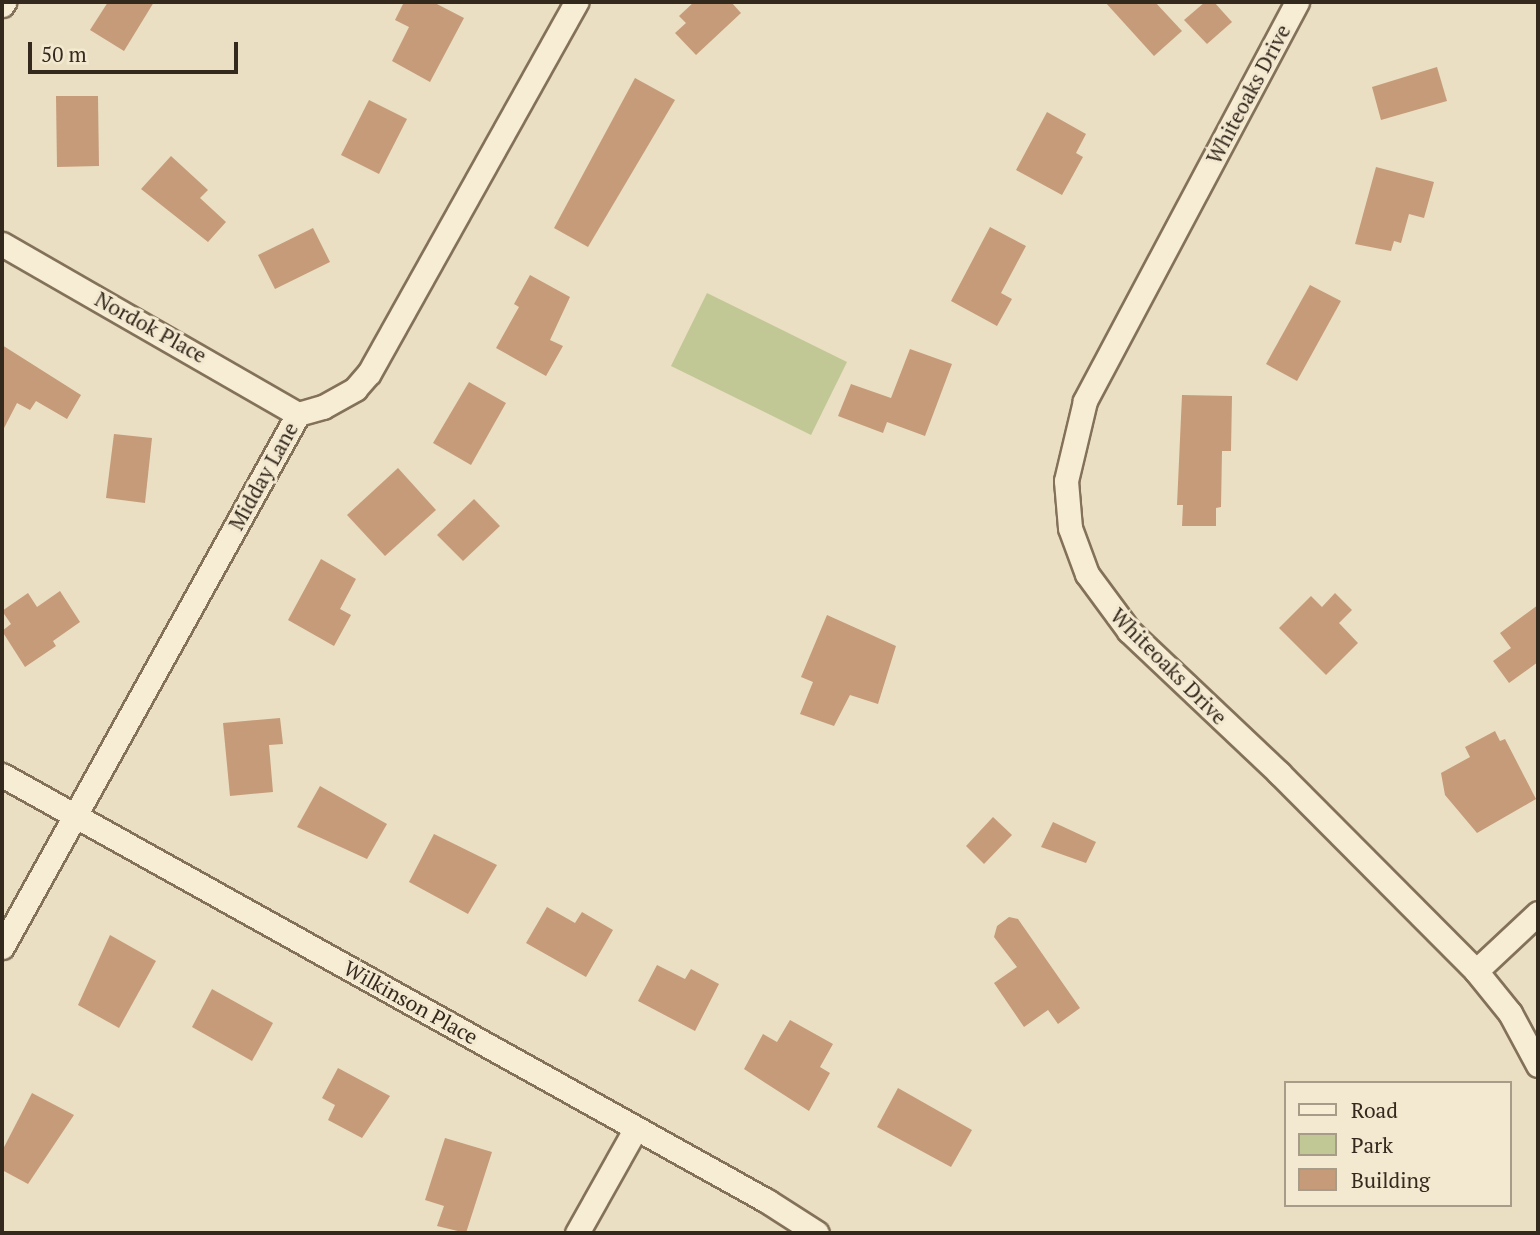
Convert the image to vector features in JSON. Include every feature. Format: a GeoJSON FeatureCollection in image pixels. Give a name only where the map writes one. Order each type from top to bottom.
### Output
{"type":"FeatureCollection","features":[{"type":"Feature","properties":{"kind":"street","name":"Midday Lane"},"geometry":{"type":"LineString","coordinates":[[2,947],[298,414],[323,407],[355,389],[369,373],[576,2]]}},
{"type":"Feature","properties":{"kind":"street","name":"Whiteoaks Drive"},"geometry":{"type":"LineString","coordinates":[[1297,2],[1085,401],[1067,470],[1070,528],[1087,574],[1129,631],[1279,773],[1476,971],[1510,1013],[1538,1065]]}},
{"type":"Feature","properties":{"kind":"street","name":"Nordok Place"},"geometry":{"type":"LineString","coordinates":[[2,244],[298,414]]}},
{"type":"Feature","properties":{"kind":"street","name":"Wilkinson Place"},"geometry":{"type":"LineString","coordinates":[[2,775],[636,1128],[817,1233]]}},
{"type":"Feature","properties":{"kind":"street"},"geometry":{"type":"LineString","coordinates":[[1476,971],[1538,913]]}},
{"type":"Feature","properties":{"kind":"street"},"geometry":{"type":"LineString","coordinates":[[577,1233],[636,1128]]}},
{"type":"Feature","properties":{"kind":"green space"},"geometry":{"type":"Polygon","coordinates":[[[707,293],[847,362],[811,435],[671,366],[707,293]]]}},
{"type":"Feature","properties":{"kind":"building"},"geometry":{"type":"Polygon","coordinates":[[[108,2],[154,2],[124,51],[90,30],[108,2]]]}},
{"type":"Feature","properties":{"kind":"building"},"geometry":{"type":"Polygon","coordinates":[[[404,2],[433,2],[464,18],[430,82],[392,61],[409,27],[395,20],[404,2]]]}},
{"type":"Feature","properties":{"kind":"building"},"geometry":{"type":"Polygon","coordinates":[[[694,2],[731,2],[741,13],[696,55],[675,33],[686,23],[679,16],[694,2]]]}},
{"type":"Feature","properties":{"kind":"building"},"geometry":{"type":"Polygon","coordinates":[[[1105,2],[1155,2],[1182,31],[1154,56],[1105,2]]]}},
{"type":"Feature","properties":{"kind":"building"},"geometry":{"type":"Polygon","coordinates":[[[1205,2],[1214,2],[1232,22],[1207,44],[1184,20],[1205,2]]]}},
{"type":"Feature","properties":{"kind":"building"},"geometry":{"type":"Polygon","coordinates":[[[1437,67],[1447,101],[1381,120],[1372,87],[1437,67]]]}},
{"type":"Feature","properties":{"kind":"building"},"geometry":{"type":"Polygon","coordinates":[[[635,78],[675,100],[588,247],[554,228],[635,78]]]}},
{"type":"Feature","properties":{"kind":"building"},"geometry":{"type":"Polygon","coordinates":[[[56,96],[98,96],[99,166],[57,167],[56,96]]]}},
{"type":"Feature","properties":{"kind":"building"},"geometry":{"type":"Polygon","coordinates":[[[369,100],[407,119],[379,174],[341,155],[369,100]]]}},
{"type":"Feature","properties":{"kind":"building"},"geometry":{"type":"Polygon","coordinates":[[[1047,112],[1086,134],[1076,153],[1083,157],[1062,195],[1016,170],[1047,112]]]}},
{"type":"Feature","properties":{"kind":"building"},"geometry":{"type":"Polygon","coordinates":[[[171,156],[208,190],[200,198],[226,222],[208,242],[141,189],[171,156]]]}},
{"type":"Feature","properties":{"kind":"building"},"geometry":{"type":"Polygon","coordinates":[[[1376,167],[1434,182],[1424,218],[1409,214],[1401,243],[1394,241],[1391,251],[1355,244],[1376,167]]]}},
{"type":"Feature","properties":{"kind":"building"},"geometry":{"type":"Polygon","coordinates":[[[990,227],[1026,246],[1001,293],[1012,299],[997,326],[951,301],[990,227]]]}},
{"type":"Feature","properties":{"kind":"building"},"geometry":{"type":"Polygon","coordinates":[[[313,228],[330,262],[275,289],[258,255],[313,228]]]}},
{"type":"Feature","properties":{"kind":"building"},"geometry":{"type":"Polygon","coordinates":[[[530,275],[570,297],[550,340],[563,346],[546,376],[496,348],[519,307],[514,304],[530,275]]]}},
{"type":"Feature","properties":{"kind":"building"},"geometry":{"type":"Polygon","coordinates":[[[1310,285],[1341,301],[1297,381],[1266,364],[1310,285]]]}},
{"type":"Feature","properties":{"kind":"building"},"geometry":{"type":"Polygon","coordinates":[[[2,345],[81,395],[67,419],[36,401],[30,410],[17,403],[2,432],[2,345]]]}},
{"type":"Feature","properties":{"kind":"building"},"geometry":{"type":"Polygon","coordinates":[[[910,349],[952,364],[925,436],[887,422],[883,433],[838,416],[851,384],[891,398],[910,349]]]}},
{"type":"Feature","properties":{"kind":"building"},"geometry":{"type":"Polygon","coordinates":[[[469,382],[506,403],[471,465],[433,443],[469,382]]]}},
{"type":"Feature","properties":{"kind":"building"},"geometry":{"type":"Polygon","coordinates":[[[1182,395],[1232,396],[1231,451],[1222,451],[1221,507],[1216,508],[1216,526],[1182,526],[1183,505],[1177,505],[1182,395]]]}},
{"type":"Feature","properties":{"kind":"building"},"geometry":{"type":"Polygon","coordinates":[[[114,434],[152,438],[145,503],[106,498],[114,434]]]}},
{"type":"Feature","properties":{"kind":"building"},"geometry":{"type":"Polygon","coordinates":[[[398,468],[436,510],[385,556],[347,515],[398,468]]]}},
{"type":"Feature","properties":{"kind":"building"},"geometry":{"type":"Polygon","coordinates":[[[474,499],[500,526],[463,561],[437,535],[474,499]]]}},
{"type":"Feature","properties":{"kind":"building"},"geometry":{"type":"Polygon","coordinates":[[[321,559],[356,579],[340,609],[351,615],[334,646],[288,620],[321,559]]]}},
{"type":"Feature","properties":{"kind":"building"},"geometry":{"type":"Polygon","coordinates":[[[60,591],[80,622],[53,641],[56,646],[25,667],[2,631],[11,624],[2,611],[28,593],[37,607],[60,591]]]}},
{"type":"Feature","properties":{"kind":"building"},"geometry":{"type":"Polygon","coordinates":[[[1335,593],[1352,610],[1339,623],[1358,643],[1326,675],[1279,628],[1311,596],[1322,607],[1335,593]]]}},
{"type":"Feature","properties":{"kind":"building"},"geometry":{"type":"Polygon","coordinates":[[[1538,605],[1538,662],[1509,683],[1493,661],[1511,648],[1500,633],[1538,605]]]}},
{"type":"Feature","properties":{"kind":"building"},"geometry":{"type":"Polygon","coordinates":[[[827,615],[896,646],[878,704],[850,695],[834,726],[800,714],[813,682],[801,677],[827,615]]]}},
{"type":"Feature","properties":{"kind":"building"},"geometry":{"type":"Polygon","coordinates":[[[280,718],[283,744],[269,745],[273,792],[230,796],[223,723],[280,718]]]}},
{"type":"Feature","properties":{"kind":"building"},"geometry":{"type":"Polygon","coordinates":[[[1495,731],[1500,741],[1505,739],[1536,799],[1477,833],[1445,795],[1441,773],[1470,757],[1465,747],[1495,731]]]}},
{"type":"Feature","properties":{"kind":"building"},"geometry":{"type":"Polygon","coordinates":[[[320,786],[387,824],[367,859],[297,827],[320,786]]]}},
{"type":"Feature","properties":{"kind":"building"},"geometry":{"type":"Polygon","coordinates":[[[993,817],[1012,835],[984,864],[966,846],[993,817]]]}},
{"type":"Feature","properties":{"kind":"building"},"geometry":{"type":"Polygon","coordinates":[[[1053,822],[1096,842],[1086,863],[1041,847],[1053,822]]]}},
{"type":"Feature","properties":{"kind":"building"},"geometry":{"type":"Polygon","coordinates":[[[434,834],[497,865],[468,914],[409,882],[434,834]]]}},
{"type":"Feature","properties":{"kind":"building"},"geometry":{"type":"Polygon","coordinates":[[[547,907],[575,923],[582,912],[613,930],[586,977],[526,943],[547,907]]]}},
{"type":"Feature","properties":{"kind":"building"},"geometry":{"type":"Polygon","coordinates":[[[1009,917],[1018,919],[1080,1008],[1058,1024],[1048,1010],[1024,1027],[994,983],[1017,967],[994,937],[997,926],[1009,917]]]}},
{"type":"Feature","properties":{"kind":"building"},"geometry":{"type":"Polygon","coordinates":[[[110,935],[156,961],[119,1028],[78,1005],[110,935]]]}},
{"type":"Feature","properties":{"kind":"building"},"geometry":{"type":"Polygon","coordinates":[[[657,965],[685,979],[691,969],[719,984],[695,1031],[638,1001],[657,965]]]}},
{"type":"Feature","properties":{"kind":"building"},"geometry":{"type":"Polygon","coordinates":[[[212,989],[273,1023],[252,1061],[192,1027],[212,989]]]}},
{"type":"Feature","properties":{"kind":"building"},"geometry":{"type":"Polygon","coordinates":[[[790,1020],[833,1044],[820,1067],[830,1073],[809,1111],[744,1069],[763,1034],[777,1042],[790,1020]]]}},
{"type":"Feature","properties":{"kind":"building"},"geometry":{"type":"Polygon","coordinates":[[[338,1068],[390,1096],[362,1138],[328,1120],[335,1105],[322,1098],[338,1068]]]}},
{"type":"Feature","properties":{"kind":"building"},"geometry":{"type":"Polygon","coordinates":[[[898,1088],[972,1130],[951,1167],[877,1127],[898,1088]]]}},
{"type":"Feature","properties":{"kind":"building"},"geometry":{"type":"Polygon","coordinates":[[[32,1093],[74,1115],[28,1184],[2,1170],[2,1151],[32,1093]]]}},
{"type":"Feature","properties":{"kind":"building"},"geometry":{"type":"Polygon","coordinates":[[[445,1138],[492,1152],[466,1233],[437,1226],[444,1206],[425,1200],[445,1138]]]}}]}
